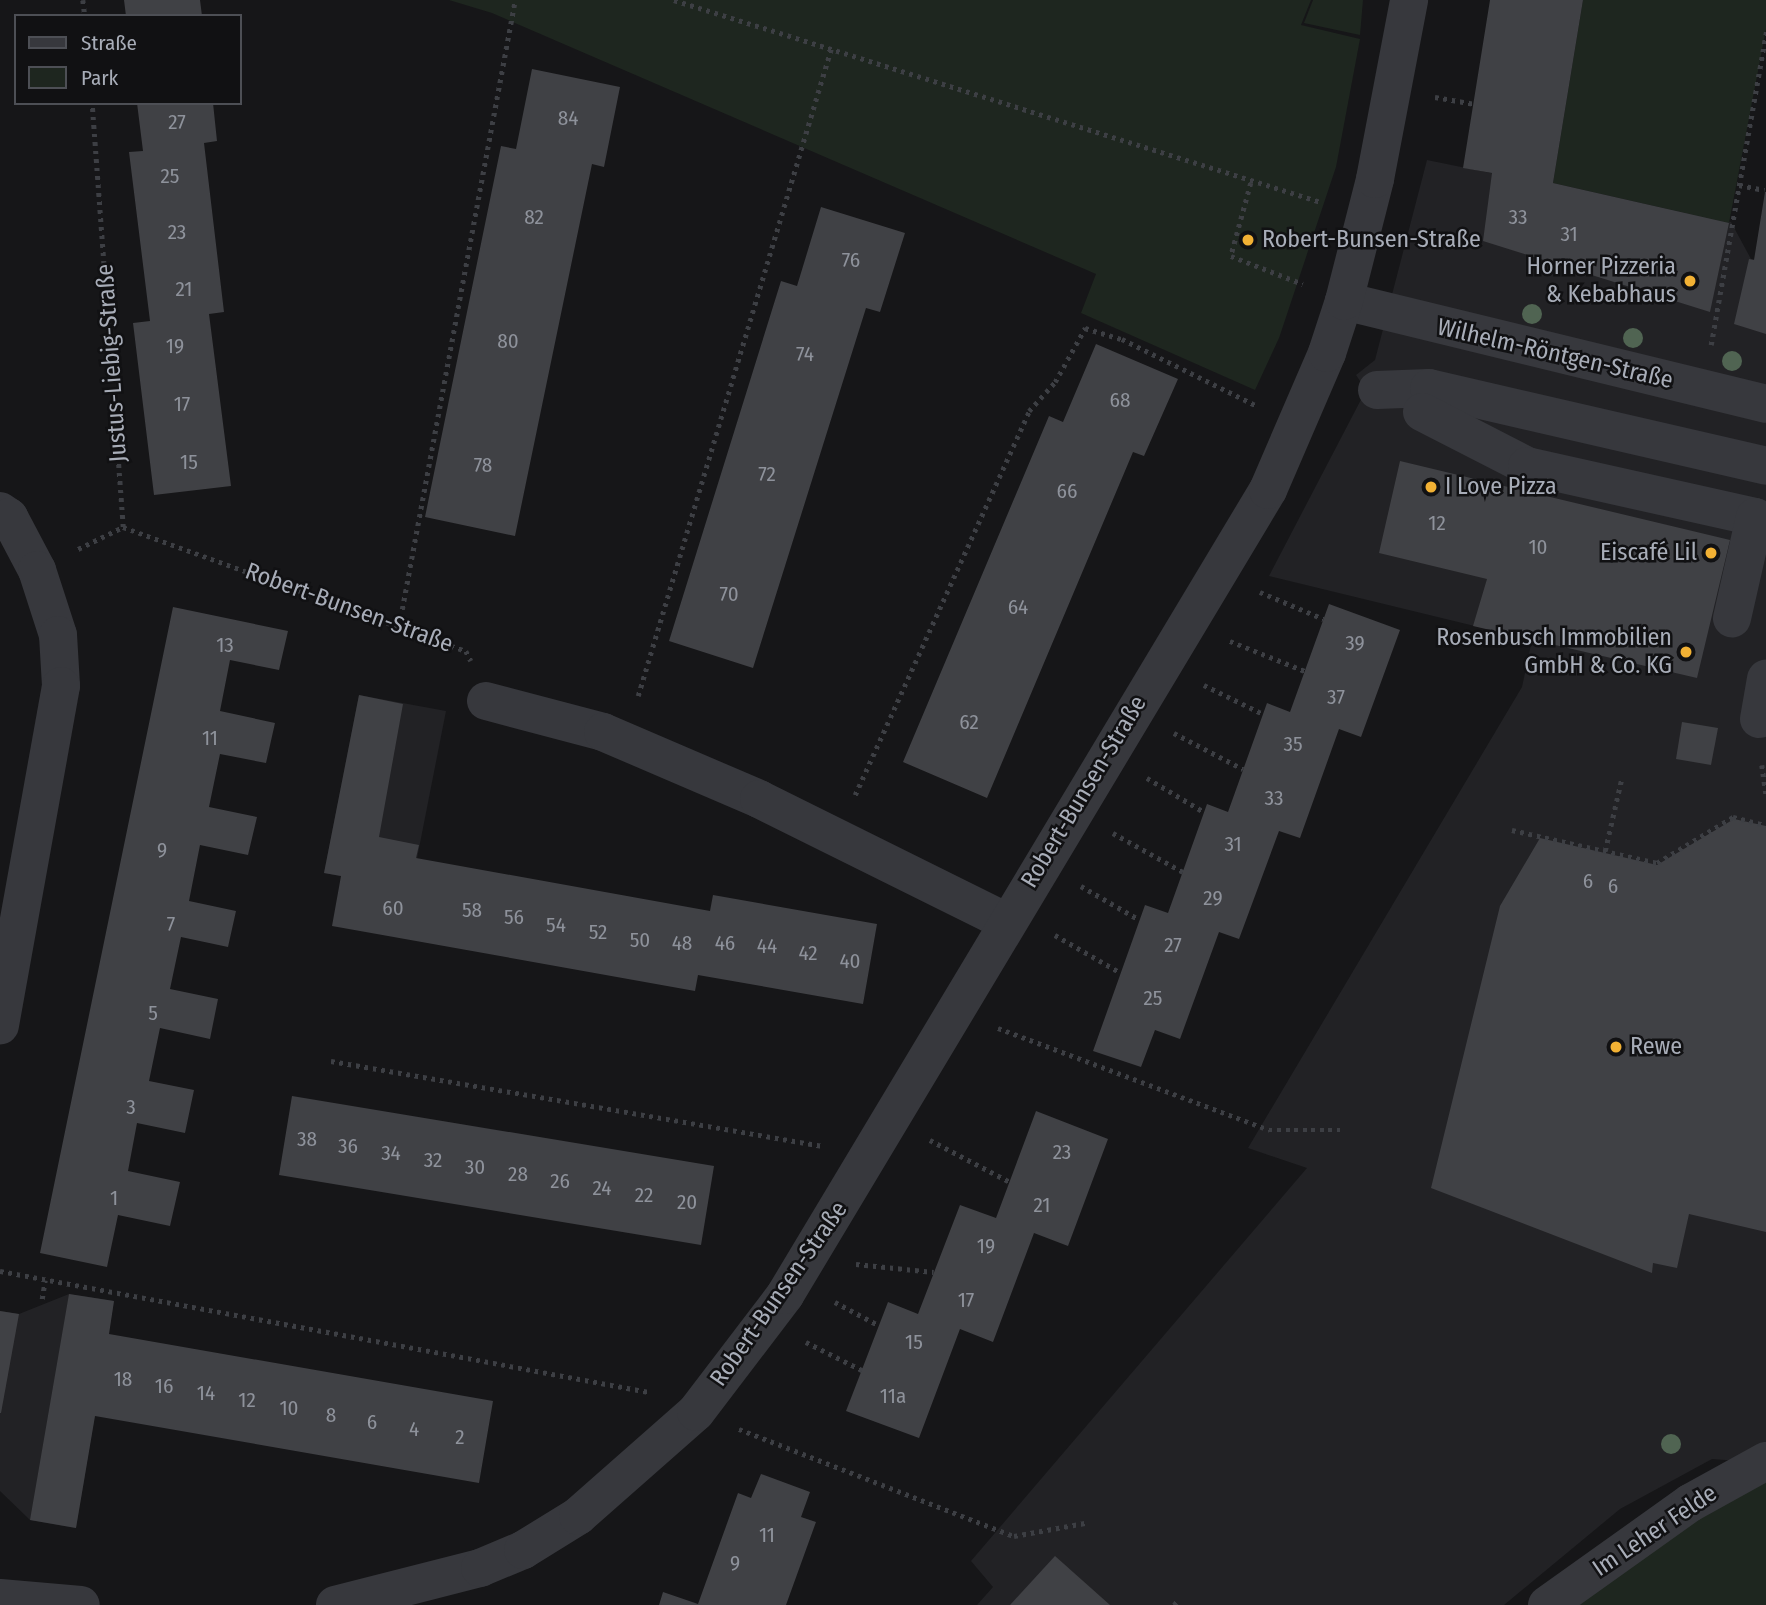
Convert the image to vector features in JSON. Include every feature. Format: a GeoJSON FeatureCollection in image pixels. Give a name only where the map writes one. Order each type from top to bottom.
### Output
{"type":"FeatureCollection","features":[{"type":"Feature","properties":{"kind":"street","name":"Robert-Bunsen-Straße"},"geometry":{"type":"LineString","coordinates":[[335,1605],[480,1569],[523,1550],[578,1516],[700,1407],[765,1322],[892,1120],[956,1012],[1008,916],[1263,500],[1345,301],[1366,213],[1409,0]]}},
{"type":"Feature","properties":{"kind":"street","name":"Wilhelm-Röntgen-Straße"},"geometry":{"type":"LineString","coordinates":[[1345,301],[1766,404]]}},
{"type":"Feature","properties":{"kind":"street"},"geometry":{"type":"LineString","coordinates":[[1732,618],[1755,517],[1624,486],[1525,432],[1429,388],[1388,395],[1525,432],[1634,434],[1766,466]]}},
{"type":"Feature","properties":{"kind":"street"},"geometry":{"type":"LineString","coordinates":[[1624,486],[1628,473],[1543,452],[1547,437],[1627,457],[1634,434]]}},
{"type":"Feature","properties":{"kind":"street"},"geometry":{"type":"LineString","coordinates":[[0,511],[9,517],[37,570],[58,635],[61,687],[0,1026]]}},
{"type":"Feature","properties":{"kind":"street"},"geometry":{"type":"LineString","coordinates":[[1760,736],[1766,679]]}},
{"type":"Feature","properties":{"kind":"street"},"geometry":{"type":"LineString","coordinates":[[486,701],[623,740],[1008,916]]}},
{"type":"Feature","properties":{"kind":"street","name":"Im Leher Felde"},"geometry":{"type":"LineString","coordinates":[[1547,1605],[1690,1503],[1766,1461]]}},
{"type":"Feature","properties":{"kind":"street"},"geometry":{"type":"LineString","coordinates":[[0,1598],[81,1605]]}},
{"type":"Feature","properties":{"kind":"path"},"geometry":{"type":"LineString","coordinates":[[399,626],[515,0]]}},
{"type":"Feature","properties":{"kind":"path"},"geometry":{"type":"LineString","coordinates":[[674,0],[1251,183],[1366,213]]}},
{"type":"Feature","properties":{"kind":"path"},"geometry":{"type":"LineString","coordinates":[[1704,389],[1766,32]]}},
{"type":"Feature","properties":{"kind":"path"},"geometry":{"type":"LineString","coordinates":[[623,740],[831,49]]}},
{"type":"Feature","properties":{"kind":"path"},"geometry":{"type":"LineString","coordinates":[[1759,70],[1766,71]]}},
{"type":"Feature","properties":{"kind":"path","name":"Justus-Liebig-Straße"},"geometry":{"type":"LineString","coordinates":[[92,105],[123,527]]}},
{"type":"Feature","properties":{"kind":"path"},"geometry":{"type":"LineString","coordinates":[[1251,183],[1231,256],[1345,301]]}},
{"type":"Feature","properties":{"kind":"path"},"geometry":{"type":"LineString","coordinates":[[1739,185],[1765,190]]}},
{"type":"Feature","properties":{"kind":"path"},"geometry":{"type":"LineString","coordinates":[[836,837],[1029,411],[1055,382],[1085,328],[1122,339],[1296,425]]}},
{"type":"Feature","properties":{"kind":"path"},"geometry":{"type":"LineString","coordinates":[[37,570],[123,527]]}},
{"type":"Feature","properties":{"kind":"path","name":"Robert-Bunsen-Straße"},"geometry":{"type":"LineString","coordinates":[[123,527],[467,651],[486,701]]}},
{"type":"Feature","properties":{"kind":"path"},"geometry":{"type":"LineString","coordinates":[[1217,574],[1324,619]]}},
{"type":"Feature","properties":{"kind":"path"},"geometry":{"type":"LineString","coordinates":[[1187,624],[1305,671]]}},
{"type":"Feature","properties":{"kind":"path"},"geometry":{"type":"LineString","coordinates":[[1162,666],[1263,714]]}},
{"type":"Feature","properties":{"kind":"path"},"geometry":{"type":"LineString","coordinates":[[1133,712],[1243,769]]}},
{"type":"Feature","properties":{"kind":"path"},"geometry":{"type":"LineString","coordinates":[[1760,736],[1766,795]]}},
{"type":"Feature","properties":{"kind":"path"},"geometry":{"type":"LineString","coordinates":[[1108,752],[1204,812]]}},
{"type":"Feature","properties":{"kind":"path"},"geometry":{"type":"LineString","coordinates":[[1605,851],[1622,777]]}},
{"type":"Feature","properties":{"kind":"path"},"geometry":{"type":"LineString","coordinates":[[1073,810],[1183,872]]}},
{"type":"Feature","properties":{"kind":"path"},"geometry":{"type":"LineString","coordinates":[[1512,830],[1657,863],[1733,817],[1766,825]]}},
{"type":"Feature","properties":{"kind":"path"},"geometry":{"type":"LineString","coordinates":[[1042,861],[1140,920]]}},
{"type":"Feature","properties":{"kind":"path"},"geometry":{"type":"LineString","coordinates":[[1008,916],[1121,973]]}},
{"type":"Feature","properties":{"kind":"path"},"geometry":{"type":"LineString","coordinates":[[956,1012],[1269,1130],[1343,1130]]}},
{"type":"Feature","properties":{"kind":"path"},"geometry":{"type":"LineString","coordinates":[[331,1061],[800,1139],[868,1159]]}},
{"type":"Feature","properties":{"kind":"path"},"geometry":{"type":"LineString","coordinates":[[892,1120],[1010,1182]]}},
{"type":"Feature","properties":{"kind":"path"},"geometry":{"type":"LineString","coordinates":[[810,1254],[874,1268],[934,1272]]}},
{"type":"Feature","properties":{"kind":"path"},"geometry":{"type":"LineString","coordinates":[[0,1271],[700,1407],[1014,1536],[1085,1524]]}},
{"type":"Feature","properties":{"kind":"path"},"geometry":{"type":"LineString","coordinates":[[42,1299],[45,1280]]}},
{"type":"Feature","properties":{"kind":"path"},"geometry":{"type":"LineString","coordinates":[[765,1322],[862,1370]]}},
{"type":"Feature","properties":{"kind":"shaded area"},"geometry":{"type":"Polygon","coordinates":[[[1427,160],[1731,222],[1751,259],[1766,262],[1766,1463],[1712,1459],[1620,1509],[1504,1605],[977,1605],[993,1587],[971,1561],[1307,1168],[1248,1148],[1522,687],[1532,640],[1269,576],[1366,390],[1356,375],[1375,360],[1427,160]]]}},
{"type":"Feature","properties":{"kind":"shaded area"},"geometry":{"type":"Polygon","coordinates":[[[359,695],[446,711],[411,889],[324,873],[359,695]]]}},
{"type":"Feature","properties":{"kind":"shaded area"},"geometry":{"type":"Polygon","coordinates":[[[69,1294],[114,1301],[76,1528],[30,1520],[0,1491],[0,1311],[19,1314],[69,1294]]]}},
{"type":"Feature","properties":{"kind":"green space"},"geometry":{"type":"Polygon","coordinates":[[[449,0],[1311,0],[1301,25],[1360,39],[1336,167],[1279,338],[1255,390],[1081,313],[1096,274],[492,13],[449,0]]]}},
{"type":"Feature","properties":{"kind":"green space"},"geometry":{"type":"Polygon","coordinates":[[[1313,0],[1363,0],[1360,35],[1304,23],[1313,0]]]}},
{"type":"Feature","properties":{"kind":"green space"},"geometry":{"type":"Polygon","coordinates":[[[1583,0],[1766,0],[1766,29],[1729,223],[1553,183],[1583,0]]]}},
{"type":"Feature","properties":{"kind":"green space"},"geometry":{"type":"Polygon","coordinates":[[[1766,1479],[1766,1605],[1576,1605],[1713,1503],[1766,1479]]]}},
{"type":"Feature","properties":{"kind":"building"},"geometry":{"type":"Polygon","coordinates":[[[124,0],[200,0],[202,14],[126,14],[124,0]]]}},
{"type":"Feature","properties":{"kind":"building"},"geometry":{"type":"Polygon","coordinates":[[[1490,0],[1583,0],[1553,183],[1729,223],[1710,312],[1483,241],[1492,173],[1463,168],[1490,0]]]}},
{"type":"Feature","properties":{"kind":"building"},"geometry":{"type":"Polygon","coordinates":[[[532,69],[620,87],[604,167],[592,164],[515,536],[425,517],[501,146],[516,149],[532,69]]]}},
{"type":"Feature","properties":{"kind":"building"},"geometry":{"type":"Polygon","coordinates":[[[137,105],[213,105],[217,141],[204,143],[224,312],[209,314],[231,486],[154,495],[133,323],[150,321],[129,152],[143,151],[137,105]]]}},
{"type":"Feature","properties":{"kind":"building"},"geometry":{"type":"Polygon","coordinates":[[[1765,192],[1766,334],[1734,324],[1749,259],[1754,260],[1765,192]]]}},
{"type":"Feature","properties":{"kind":"building"},"geometry":{"type":"Polygon","coordinates":[[[821,207],[905,233],[880,312],[866,308],[753,668],[669,641],[781,281],[797,286],[821,207]]]}},
{"type":"Feature","properties":{"kind":"building"},"geometry":{"type":"Polygon","coordinates":[[[1096,344],[1178,379],[1144,456],[1133,452],[987,798],[903,762],[1049,416],[1063,422],[1096,344]]]}},
{"type":"Feature","properties":{"kind":"building"},"geometry":{"type":"Polygon","coordinates":[[[1400,461],[1730,540],[1697,678],[1473,626],[1487,579],[1379,553],[1400,461]]]}},
{"type":"Feature","properties":{"kind":"building"},"geometry":{"type":"Polygon","coordinates":[[[1329,604],[1400,630],[1361,737],[1339,729],[1300,838],[1279,831],[1239,939],[1219,932],[1180,1039],[1155,1030],[1141,1067],[1093,1051],[1145,905],[1168,913],[1207,804],[1228,812],[1267,703],[1290,712],[1329,604]]]}},
{"type":"Feature","properties":{"kind":"building"},"geometry":{"type":"Polygon","coordinates":[[[173,607],[288,631],[279,670],[230,660],[220,711],[275,723],[266,763],[220,754],[209,807],[257,817],[248,855],[200,845],[189,901],[236,911],[228,947],[181,937],[170,989],[218,999],[210,1039],[160,1028],[149,1081],[194,1090],[185,1133],[137,1123],[128,1171],[180,1182],[170,1226],[118,1215],[107,1267],[40,1253],[173,607]]]}},
{"type":"Feature","properties":{"kind":"building"},"geometry":{"type":"Polygon","coordinates":[[[359,695],[403,704],[379,837],[419,845],[416,858],[710,911],[713,895],[877,924],[863,1004],[698,975],[695,991],[332,926],[341,876],[324,873],[359,695]]]}},
{"type":"Feature","properties":{"kind":"building"},"geometry":{"type":"Polygon","coordinates":[[[1682,722],[1718,728],[1711,765],[1676,759],[1682,722]]]}},
{"type":"Feature","properties":{"kind":"building","name":"Rewe"},"geometry":{"type":"Polygon","coordinates":[[[1734,819],[1766,826],[1766,1232],[1689,1214],[1677,1268],[1653,1263],[1652,1273],[1431,1188],[1500,906],[1540,838],[1657,865],[1734,819]]]}},
{"type":"Feature","properties":{"kind":"building"},"geometry":{"type":"Polygon","coordinates":[[[292,1096],[714,1166],[701,1245],[279,1175],[292,1096]]]}},
{"type":"Feature","properties":{"kind":"building"},"geometry":{"type":"Polygon","coordinates":[[[1036,1111],[1108,1139],[1068,1246],[1034,1233],[993,1342],[960,1329],[919,1438],[846,1411],[888,1302],[918,1314],[960,1205],[996,1218],[1036,1111]]]}},
{"type":"Feature","properties":{"kind":"building"},"geometry":{"type":"Polygon","coordinates":[[[69,1294],[114,1301],[109,1334],[493,1401],[479,1483],[95,1416],[76,1528],[30,1520],[69,1294]]]}},
{"type":"Feature","properties":{"kind":"building"},"geometry":{"type":"Polygon","coordinates":[[[0,1311],[19,1314],[1,1413],[0,1413],[0,1311]]]}},
{"type":"Feature","properties":{"kind":"building"},"geometry":{"type":"Polygon","coordinates":[[[761,1474],[810,1492],[801,1517],[816,1522],[786,1605],[659,1605],[663,1592],[698,1604],[738,1493],[751,1498],[761,1474]]]}},
{"type":"Feature","properties":{"kind":"building"},"geometry":{"type":"Polygon","coordinates":[[[1055,1556],[1110,1605],[1010,1605],[1055,1556]]]}},
{"type":"Feature","properties":{"kind":"place","name":"Robert-Bunsen-Straße"},"geometry":{"type":"Point","coordinates":[1248,240]}},
{"type":"Feature","properties":{"kind":"place","name":"Horner Pizzeria & Kebabhaus"},"geometry":{"type":"Point","coordinates":[1690,281]}},
{"type":"Feature","properties":{"kind":"place","name":"I Love Pizza"},"geometry":{"type":"Point","coordinates":[1431,487]}},
{"type":"Feature","properties":{"kind":"place","name":"Eiscafé Lil"},"geometry":{"type":"Point","coordinates":[1711,553]}},
{"type":"Feature","properties":{"kind":"place","name":"Rosenbusch Immobilien GmbH & Co. KG"},"geometry":{"type":"Point","coordinates":[1686,652]}},
{"type":"Feature","properties":{"kind":"place","name":"Rewe"},"geometry":{"type":"Point","coordinates":[1616,1047]}}]}
